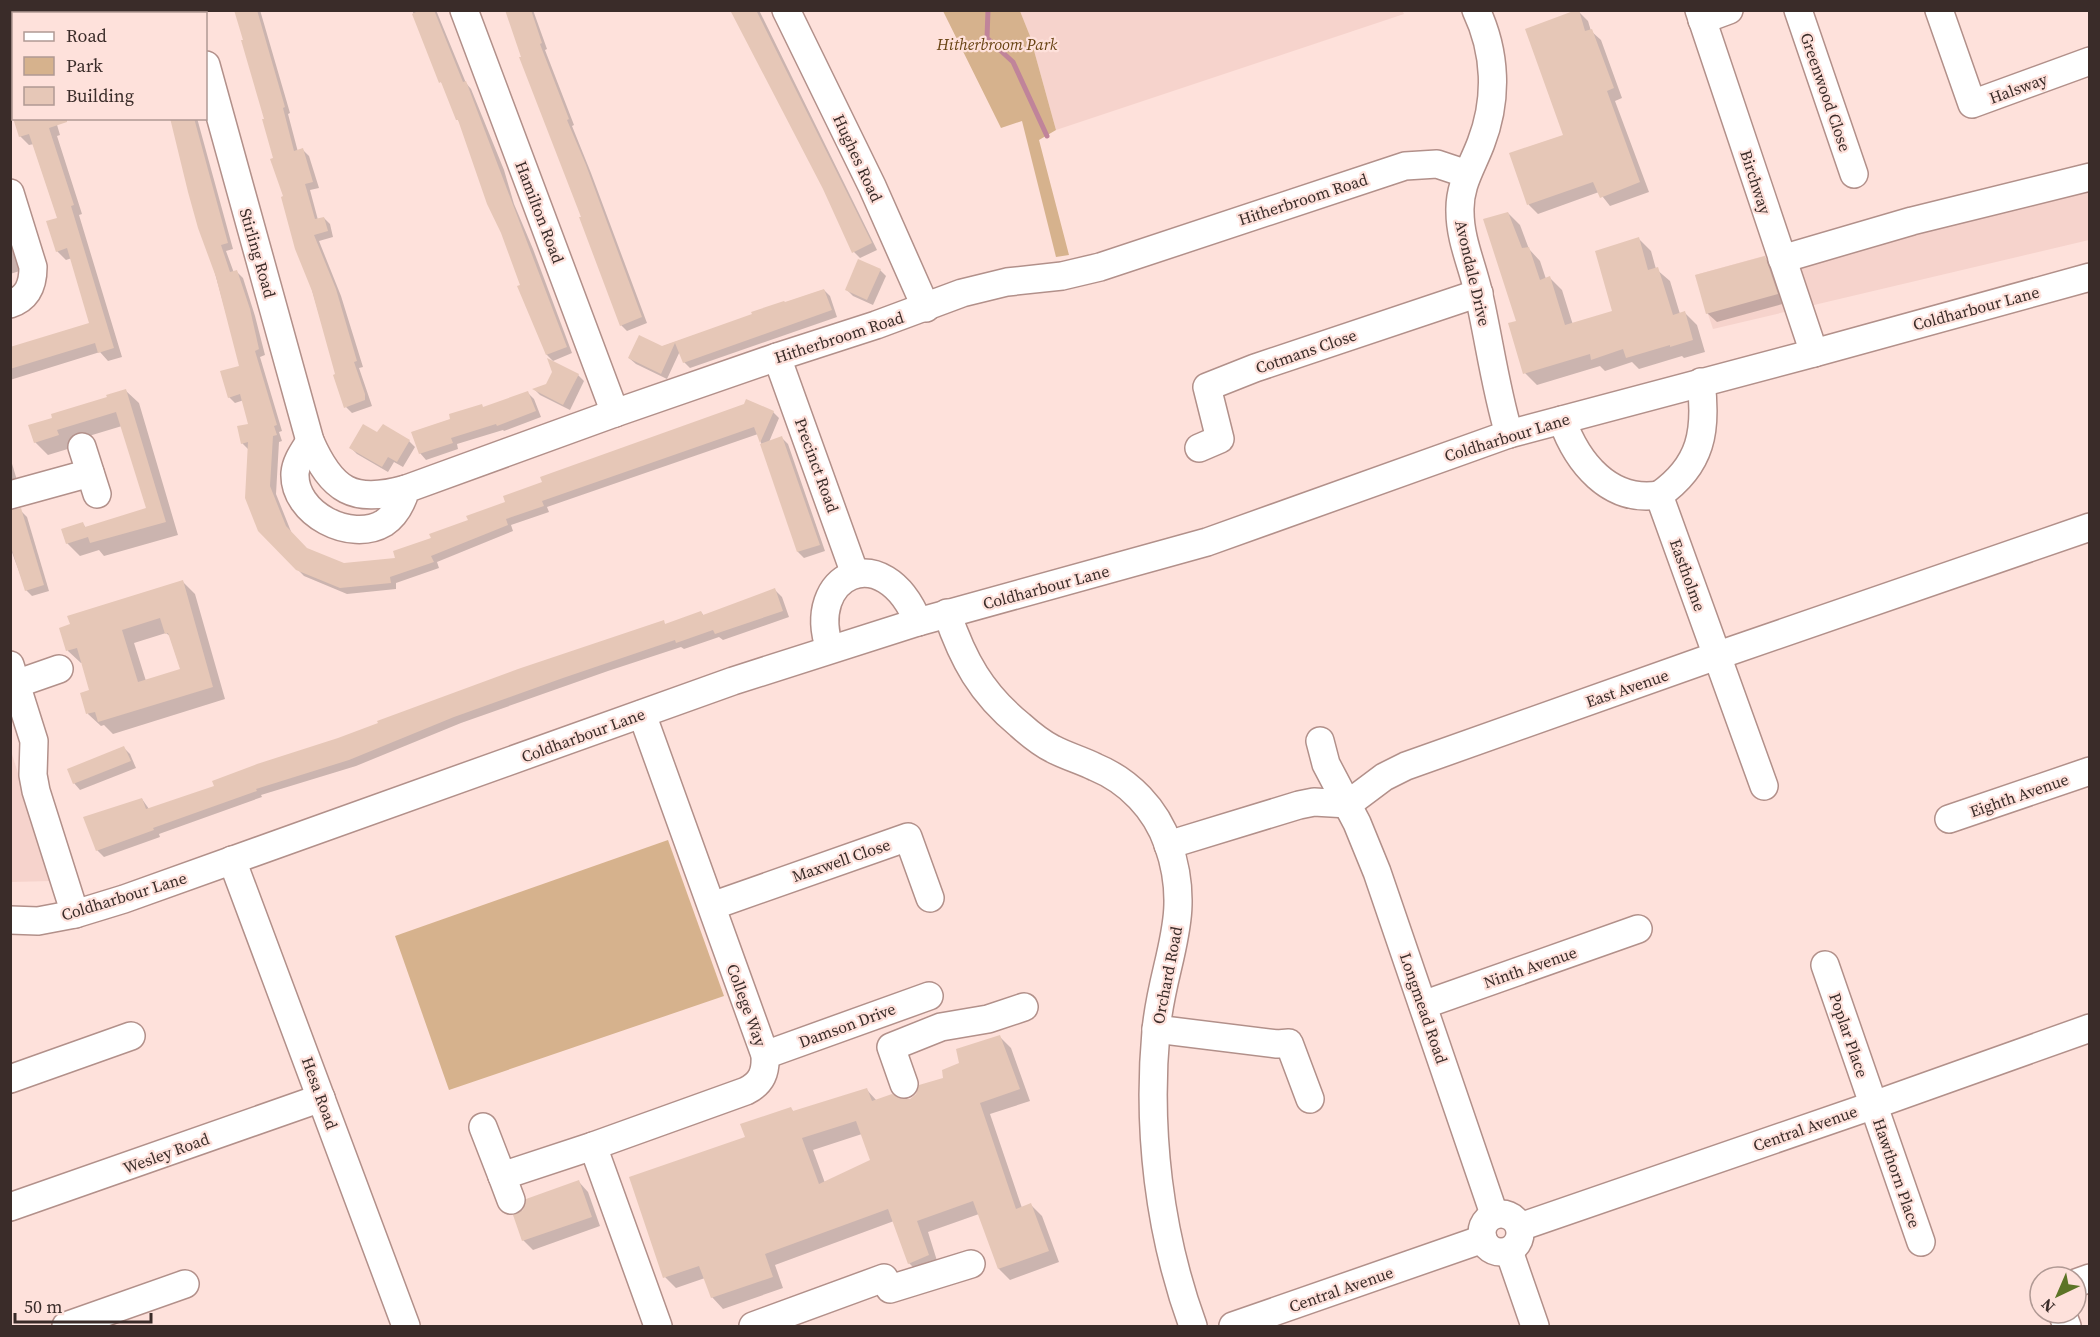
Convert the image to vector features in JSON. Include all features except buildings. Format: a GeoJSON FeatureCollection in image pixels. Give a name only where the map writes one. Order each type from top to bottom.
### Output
{"type":"FeatureCollection","features":[{"type":"Feature","properties":{"kind":"street","name":"Hamilton Road"},"geometry":{"type":"LineString","coordinates":[[464,10],[615,413]]}},
{"type":"Feature","properties":{"kind":"street","name":"Hughes Road"},"geometry":{"type":"LineString","coordinates":[[786,10],[872,186],[926,308]]}},
{"type":"Feature","properties":{"kind":"street","name":"Avondale Drive"},"geometry":{"type":"LineString","coordinates":[[1476,10],[1490,50],[1493,86],[1482,142],[1467,174],[1461,194],[1461,227],[1479,293],[1509,434]]}},
{"type":"Feature","properties":{"kind":"street"},"geometry":{"type":"LineString","coordinates":[[1701,15],[1730,10]]}},
{"type":"Feature","properties":{"kind":"street","name":"Greenwood Close"},"geometry":{"type":"LineString","coordinates":[[1798,10],[1854,174]]}},
{"type":"Feature","properties":{"kind":"street","name":"Halsway"},"geometry":{"type":"LineString","coordinates":[[1939,10],[1972,104],[2090,61]]}},
{"type":"Feature","properties":{"kind":"street","name":"Birchway"},"geometry":{"type":"LineString","coordinates":[[1701,15],[1814,353]]}},
{"type":"Feature","properties":{"kind":"street","name":"Stirling Road"},"geometry":{"type":"LineString","coordinates":[[207,69],[310,441],[326,470],[344,488],[355,493],[374,496],[406,489]]}},
{"type":"Feature","properties":{"kind":"street","name":"Hitherbroom Road"},"geometry":{"type":"LineString","coordinates":[[406,489],[615,413],[926,308],[962,293],[1006,282],[1062,276],[1100,267],[1405,166],[1437,164],[1467,174]]}},
{"type":"Feature","properties":{"kind":"street"},"geometry":{"type":"LineString","coordinates":[[1782,259],[1912,221],[2090,177]]}},
{"type":"Feature","properties":{"kind":"street"},"geometry":{"type":"LineString","coordinates":[[10,193],[33,267],[33,282],[26,296],[10,304]]}},
{"type":"Feature","properties":{"kind":"street","name":"Coldharbour Lane"},"geometry":{"type":"LineString","coordinates":[[10,920],[38,921],[75,914],[830,649],[946,613],[1207,542],[1509,434],[2090,277]]}},
{"type":"Feature","properties":{"kind":"street","name":"Cotmans Close"},"geometry":{"type":"LineString","coordinates":[[1199,448],[1220,439],[1207,387],[1255,368],[1479,293]]}},
{"type":"Feature","properties":{"kind":"street","name":"Precinct Road"},"geometry":{"type":"LineString","coordinates":[[777,357],[855,574]]}},
{"type":"Feature","properties":{"kind":"street"},"geometry":{"type":"LineString","coordinates":[[1562,420],[1570,441],[1594,475],[1631,493],[1659,495],[1682,473],[1700,442],[1704,414],[1701,382]]}},
{"type":"Feature","properties":{"kind":"street"},"geometry":{"type":"LineString","coordinates":[[310,441],[297,462],[295,481],[304,502],[328,522],[358,530],[376,526],[396,512],[402,503],[406,489]]}},
{"type":"Feature","properties":{"kind":"street"},"geometry":{"type":"LineString","coordinates":[[10,495],[93,484],[82,447]]}},
{"type":"Feature","properties":{"kind":"street","name":"Eastholme"},"geometry":{"type":"LineString","coordinates":[[1659,495],[1764,786]]}},
{"type":"Feature","properties":{"kind":"street","name":"East Avenue"},"geometry":{"type":"LineString","coordinates":[[1347,804],[1384,777],[1406,766],[1716,656],[2089,530]]}},
{"type":"Feature","properties":{"kind":"street"},"geometry":{"type":"LineString","coordinates":[[830,649],[825,629],[830,599],[838,583],[855,574],[869,572],[888,579],[907,600],[918,622]]}},
{"type":"Feature","properties":{"kind":"street","name":"Orchard Road"},"geometry":{"type":"LineString","coordinates":[[946,613],[964,659],[984,691],[1036,738],[1053,749],[1107,772],[1127,786],[1154,815],[1168,845],[1177,878],[1178,922],[1156,1029],[1153,1088],[1156,1164],[1179,1286],[1193,1326]]}},
{"type":"Feature","properties":{"kind":"street"},"geometry":{"type":"LineString","coordinates":[[59,669],[13,674],[34,741],[33,775],[36,791],[75,914]]}},
{"type":"Feature","properties":{"kind":"street","name":"College Way"},"geometry":{"type":"LineString","coordinates":[[483,1127],[506,1188],[592,1146],[753,1088],[765,1072],[765,1055],[642,714]]}},
{"type":"Feature","properties":{"kind":"street","name":"Longmead Road"},"geometry":{"type":"LineString","coordinates":[[1320,741],[1326,764],[1366,845],[1494,1214]]}},
{"type":"Feature","properties":{"kind":"street","name":"Eighth Avenue"},"geometry":{"type":"LineString","coordinates":[[1949,819],[2090,771]]}},
{"type":"Feature","properties":{"kind":"street"},"geometry":{"type":"LineString","coordinates":[[1168,845],[1299,805],[1314,802],[1347,804]]}},
{"type":"Feature","properties":{"kind":"street","name":"Maxwell Close"},"geometry":{"type":"LineString","coordinates":[[712,906],[908,837],[930,898]]}},
{"type":"Feature","properties":{"kind":"street","name":"Hesa Road"},"geometry":{"type":"LineString","coordinates":[[232,860],[406,1326]]}},
{"type":"Feature","properties":{"kind":"street","name":"Ninth Avenue"},"geometry":{"type":"LineString","coordinates":[[1423,1005],[1638,929]]}},
{"type":"Feature","properties":{"kind":"street","name":"Poplar Place"},"geometry":{"type":"LineString","coordinates":[[1825,965],[1874,1105]]}},
{"type":"Feature","properties":{"kind":"street","name":"Damson Drive"},"geometry":{"type":"LineString","coordinates":[[765,1055],[921,998],[924,1033]]}},
{"type":"Feature","properties":{"kind":"street"},"geometry":{"type":"LineString","coordinates":[[904,1084],[891,1047],[951,1024],[988,1019],[1024,1007]]}},
{"type":"Feature","properties":{"kind":"street","name":"Central Avenue"},"geometry":{"type":"LineString","coordinates":[[1515,1239],[1874,1105],[2090,1028]]}},
{"type":"Feature","properties":{"kind":"street"},"geometry":{"type":"LineString","coordinates":[[1156,1029],[1277,1044],[1289,1043],[1310,1099]]}},
{"type":"Feature","properties":{"kind":"street"},"geometry":{"type":"LineString","coordinates":[[10,1079],[131,1036]]}},
{"type":"Feature","properties":{"kind":"street","name":"Wesley Road"},"geometry":{"type":"LineString","coordinates":[[10,1207],[321,1098]]}},
{"type":"Feature","properties":{"kind":"street","name":"Hawthorn Place"},"geometry":{"type":"LineString","coordinates":[[1874,1105],[1921,1242]]}},
{"type":"Feature","properties":{"kind":"street"},"geometry":{"type":"LineString","coordinates":[[592,1146],[658,1326]]}},
{"type":"Feature","properties":{"kind":"street"},"geometry":{"type":"LineString","coordinates":[[1515,1239],[1499,1252],[1493,1251],[1483,1239],[1484,1224],[1494,1214],[1510,1215],[1535,1326]]}},
{"type":"Feature","properties":{"kind":"street","name":"Central Avenue"},"geometry":{"type":"LineString","coordinates":[[1233,1326],[1483,1239]]}},
{"type":"Feature","properties":{"kind":"street"},"geometry":{"type":"LineString","coordinates":[[753,1326],[884,1278],[890,1289],[970,1264]]}},
{"type":"Feature","properties":{"kind":"street"},"geometry":{"type":"LineString","coordinates":[[66,1326],[185,1284]]}},
{"type":"Feature","properties":{"kind":"shaded area"},"geometry":{"type":"Polygon","coordinates":[[[1402,10],[1404,14],[1056,130],[1030,36],[1020,11],[1402,10]]]}},
{"type":"Feature","properties":{"kind":"shaded area"},"geometry":{"type":"Polygon","coordinates":[[[2089,170],[2089,240],[1713,329],[1695,275],[2064,173],[2089,170]]]}},
{"type":"Feature","properties":{"kind":"shaded area"},"geometry":{"type":"Polygon","coordinates":[[[11,751],[52,881],[11,882],[11,751]]]}},
{"type":"Feature","properties":{"kind":"green space","name":"Hitherbroom Park"},"geometry":{"type":"Polygon","coordinates":[[[943,11],[1020,11],[1030,36],[1056,130],[1039,140],[1069,255],[1056,257],[1022,121],[1001,128],[943,11]]]}},
{"type":"Feature","properties":{"kind":"green space"},"geometry":{"type":"Polygon","coordinates":[[[668,840],[724,996],[449,1090],[395,936],[668,840]]]}},
{"type":"Feature","properties":{"kind":"waterway"},"geometry":{"type":"LineString","coordinates":[[988,10],[987,38],[1013,62],[1047,136]]}}]}
